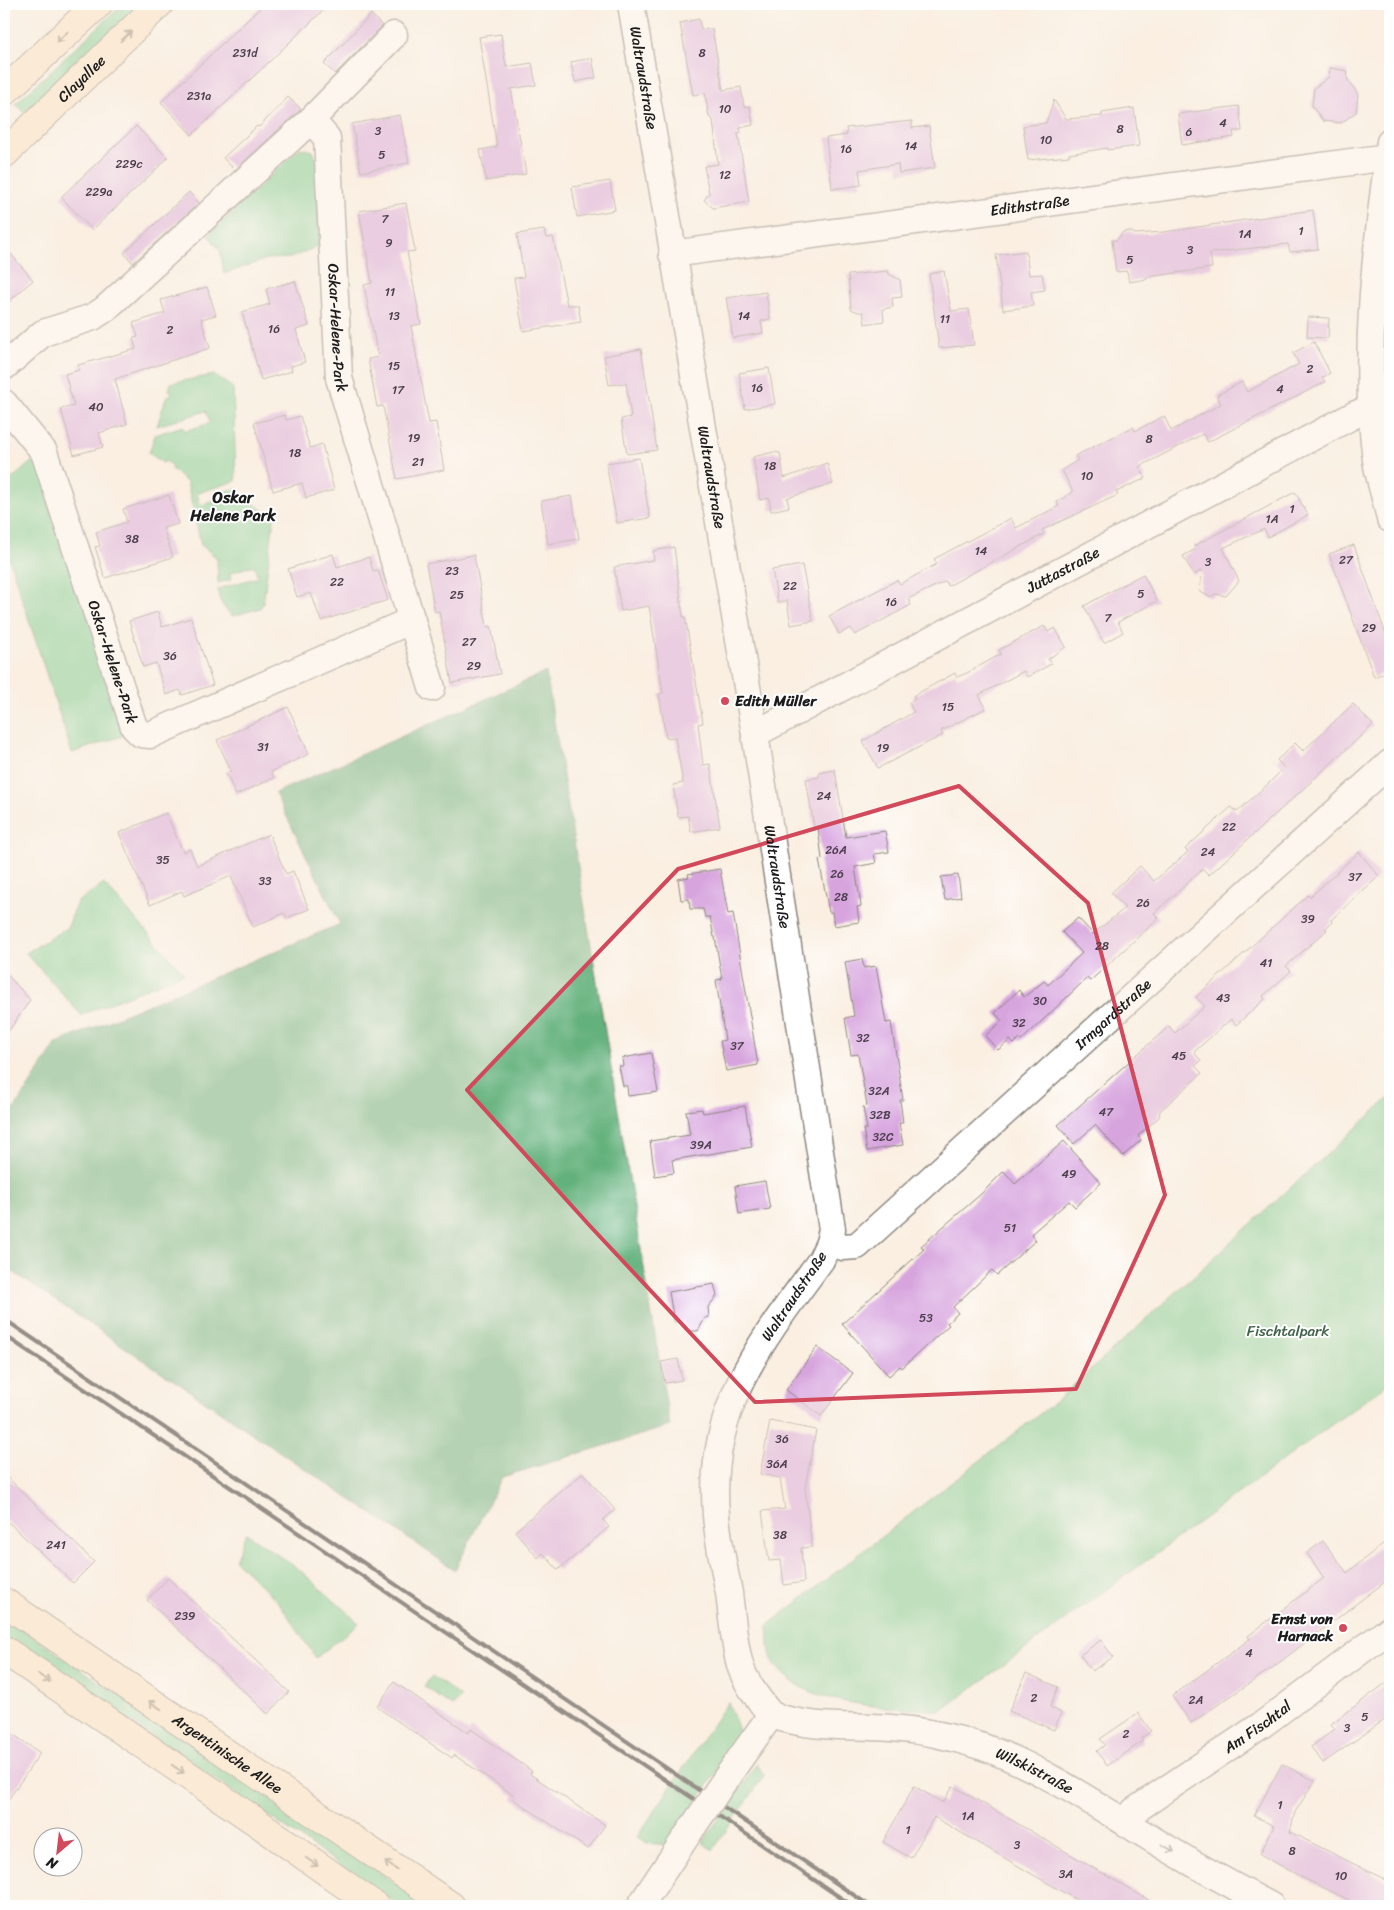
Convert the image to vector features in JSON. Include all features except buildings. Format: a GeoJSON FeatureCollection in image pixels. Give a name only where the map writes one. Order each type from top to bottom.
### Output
{"type":"FeatureCollection","features":[{"type":"Feature","properties":{"kind":"main road"},"geometry":{"type":"LineString","coordinates":[[4,92],[98,4]]}},
{"type":"Feature","properties":{"kind":"main road","name":"Clayallee"},"geometry":{"type":"LineString","coordinates":[[4,154],[159,4]]}},
{"type":"Feature","properties":{"kind":"main road","name":"Argentinische Allee"},"geometry":{"type":"LineString","coordinates":[[4,1602],[451,1906]]}},
{"type":"Feature","properties":{"kind":"main road"},"geometry":{"type":"LineString","coordinates":[[4,1650],[250,1817],[375,1906]]}},
{"type":"Feature","properties":{"kind":"street","name":"Waltraudstraße"},"geometry":{"type":"LineString","coordinates":[[631,4],[755,734],[832,1229],[829,1243],[821,1260],[750,1361],[724,1420],[719,1444],[716,1469],[716,1515],[741,1668],[756,1696],[771,1715]]}},
{"type":"Feature","properties":{"kind":"street"},"geometry":{"type":"LineString","coordinates":[[4,367],[43,333],[93,317],[105,309],[311,120],[394,35]]}},
{"type":"Feature","properties":{"kind":"street","name":"Oskar-Helene-Park"},"geometry":{"type":"LineString","coordinates":[[311,120],[327,138],[339,378],[432,688]]}},
{"type":"Feature","properties":{"kind":"street","name":"Edithstraße"},"geometry":{"type":"LineString","coordinates":[[672,254],[1389,150]]}},
{"type":"Feature","properties":{"kind":"street"},"geometry":{"type":"LineString","coordinates":[[1389,150],[1370,313],[1371,408],[1377,462],[1390,519]]}},
{"type":"Feature","properties":{"kind":"street","name":"Oskar-Helene-Park"},"geometry":{"type":"LineString","coordinates":[[4,403],[44,452],[134,727],[142,734],[150,735],[412,620]]}},
{"type":"Feature","properties":{"kind":"street","name":"Juttastraße"},"geometry":{"type":"LineString","coordinates":[[755,734],[1337,424],[1371,408]]}},
{"type":"Feature","properties":{"kind":"street","name":"Irmgardstraße"},"geometry":{"type":"LineString","coordinates":[[829,1243],[843,1247],[857,1246],[1390,763]]}},
{"type":"Feature","properties":{"kind":"street","name":"Am Fischtal"},"geometry":{"type":"LineString","coordinates":[[1126,1823],[1134,1810],[1263,1724],[1390,1629]]}},
{"type":"Feature","properties":{"kind":"street"},"geometry":{"type":"LineString","coordinates":[[640,1906],[771,1715]]}},
{"type":"Feature","properties":{"kind":"street","name":"Wilskistraße"},"geometry":{"type":"LineString","coordinates":[[771,1715],[796,1723],[822,1727],[892,1728],[950,1737],[984,1748],[1031,1767],[1271,1906]]}},
{"type":"Feature","properties":{"kind":"highlighted area"},"geometry":{"type":"Polygon","coordinates":[[[959,786],[1088,903],[1165,1195],[1076,1389],[755,1402],[590,1226],[467,1090],[678,869],[959,786]]]}},
{"type":"Feature","properties":{"kind":"green space"},"geometry":{"type":"Polygon","coordinates":[[[123,4],[141,4],[24,113],[15,104],[123,4]]]}},
{"type":"Feature","properties":{"kind":"green space"},"geometry":{"type":"Polygon","coordinates":[[[300,148],[313,151],[317,162],[319,246],[290,258],[267,259],[224,274],[220,250],[208,235],[300,148]]]}},
{"type":"Feature","properties":{"kind":"green space"},"geometry":{"type":"Polygon","coordinates":[[[214,375],[233,388],[236,481],[197,493],[200,505],[226,498],[225,491],[236,489],[274,519],[263,604],[260,608],[233,616],[222,604],[218,589],[258,577],[254,565],[230,573],[232,579],[218,583],[217,558],[201,545],[187,482],[171,469],[172,466],[166,461],[163,463],[149,453],[155,435],[183,426],[185,431],[210,423],[206,411],[157,426],[167,395],[170,396],[172,391],[169,390],[171,383],[214,375]]]}},
{"type":"Feature","properties":{"kind":"green space"},"geometry":{"type":"Polygon","coordinates":[[[38,456],[125,735],[72,753],[4,543],[4,486],[38,456]]]}},
{"type":"Feature","properties":{"kind":"green space"},"geometry":{"type":"Polygon","coordinates":[[[546,672],[670,1426],[502,1477],[455,1570],[4,1266],[4,1125],[57,1043],[340,924],[275,793],[546,672]]]}},
{"type":"Feature","properties":{"kind":"green space"},"geometry":{"type":"Polygon","coordinates":[[[104,884],[184,973],[81,1015],[26,953],[68,927],[77,902],[104,884]]]}},
{"type":"Feature","properties":{"kind":"green space","name":"Fischtalpark"},"geometry":{"type":"Polygon","coordinates":[[[1390,1097],[1390,1382],[941,1711],[873,1706],[848,1702],[802,1688],[784,1675],[771,1656],[768,1625],[1059,1399],[1390,1097]]]}},
{"type":"Feature","properties":{"kind":"green space"},"geometry":{"type":"Polygon","coordinates":[[[246,1533],[301,1571],[359,1623],[316,1658],[280,1604],[235,1560],[246,1533]]]}},
{"type":"Feature","properties":{"kind":"green space"},"geometry":{"type":"Polygon","coordinates":[[[4,1617],[429,1906],[400,1906],[4,1636],[4,1617]]]}},
{"type":"Feature","properties":{"kind":"green space"},"geometry":{"type":"Polygon","coordinates":[[[432,1676],[461,1697],[453,1707],[424,1686],[432,1676]]]}},
{"type":"Feature","properties":{"kind":"green space"},"geometry":{"type":"Polygon","coordinates":[[[728,1702],[741,1736],[668,1845],[647,1843],[637,1837],[728,1702]]]}},
{"type":"Feature","properties":{"kind":"green space"},"geometry":{"type":"Polygon","coordinates":[[[757,1763],[764,1776],[713,1850],[702,1843],[757,1763]]]}},
{"type":"Feature","properties":{"kind":"railway"},"geometry":{"type":"LineString","coordinates":[[4,1319],[870,1906]]}},
{"type":"Feature","properties":{"kind":"railway"},"geometry":{"type":"LineString","coordinates":[[4,1335],[853,1906]]}},
{"type":"Feature","properties":{"kind":"place","name":"Edith Müller"},"geometry":{"type":"Point","coordinates":[725,701]}},
{"type":"Feature","properties":{"kind":"place","name":"Ernst von Harnack"},"geometry":{"type":"Point","coordinates":[1343,1628]}},
{"type":"Feature","properties":{"kind":"district","name":"Oskar Helene Park"},"geometry":{"type":"Point","coordinates":[233,506]}}]}
